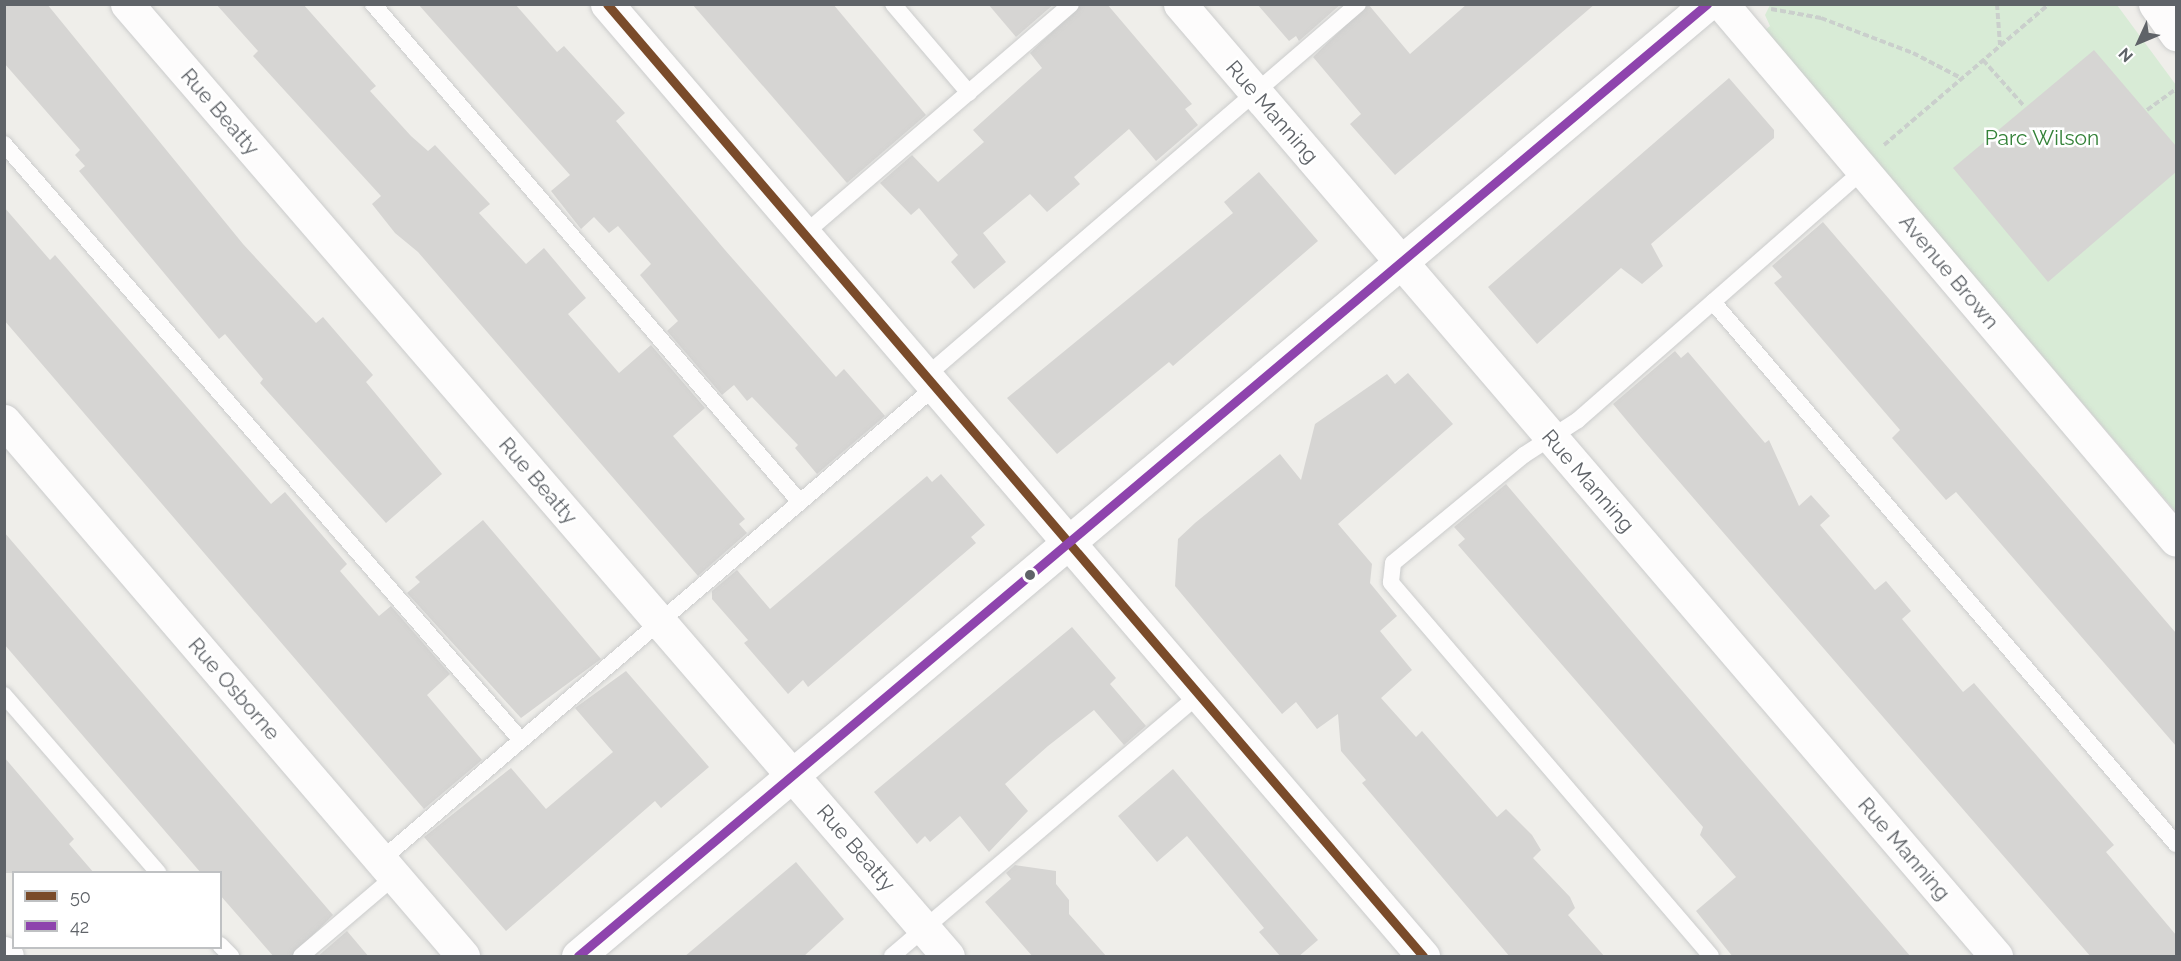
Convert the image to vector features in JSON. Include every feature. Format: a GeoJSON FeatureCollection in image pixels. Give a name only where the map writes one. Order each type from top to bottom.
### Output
{"type":"FeatureCollection","features":[{"type":"Feature","properties":{"kind":"street","name":"Rue Beatty"},"geometry":{"type":"LineString","coordinates":[[127,4],[948,957]]}},
{"type":"Feature","properties":{"kind":"street"},"geometry":{"type":"LineString","coordinates":[[607,4],[1423,957]]}},
{"type":"Feature","properties":{"kind":"street","name":"Rue Manning"},"geometry":{"type":"LineString","coordinates":[[1180,4],[1996,957]]}},
{"type":"Feature","properties":{"kind":"street"},"geometry":{"type":"LineString","coordinates":[[579,957],[1067,540],[1707,4]]}},
{"type":"Feature","properties":{"kind":"street","name":"Avenue Brown"},"geometry":{"type":"LineString","coordinates":[[1722,4],[1869,161],[2176,540]]}},
{"type":"Feature","properties":{"kind":"street"},"geometry":{"type":"LineString","coordinates":[[2155,4],[2176,34]]}},
{"type":"Feature","properties":{"kind":"street","name":"Rue Osborne"},"geometry":{"type":"LineString","coordinates":[[4,421],[463,957]]}},
{"type":"Feature","properties":{"kind":"lane"},"geometry":{"type":"LineString","coordinates":[[373,4],[800,501]]}},
{"type":"Feature","properties":{"kind":"lane"},"geometry":{"type":"LineString","coordinates":[[892,4],[969,93]]}},
{"type":"Feature","properties":{"kind":"lane"},"geometry":{"type":"LineString","coordinates":[[804,234],[1071,4]]}},
{"type":"Feature","properties":{"kind":"lane"},"geometry":{"type":"LineString","coordinates":[[301,957],[520,739],[800,501],[931,381],[1358,4]]}},
{"type":"Feature","properties":{"kind":"lane"},"geometry":{"type":"LineString","coordinates":[[4,144],[520,739]]}},
{"type":"Feature","properties":{"kind":"lane"},"geometry":{"type":"LineString","coordinates":[[1711,957],[1391,582],[1393,563],[1551,437],[1578,420],[1869,161]]}},
{"type":"Feature","properties":{"kind":"lane"},"geometry":{"type":"LineString","coordinates":[[1713,302],[2176,844]]}},
{"type":"Feature","properties":{"kind":"lane"},"geometry":{"type":"LineString","coordinates":[[4,695],[156,871]]}},
{"type":"Feature","properties":{"kind":"lane"},"geometry":{"type":"LineString","coordinates":[[892,957],[1199,695]]}},
{"type":"Feature","properties":{"kind":"path"},"geometry":{"type":"LineString","coordinates":[[1996,4],[2000,46]]}},
{"type":"Feature","properties":{"kind":"path"},"geometry":{"type":"LineString","coordinates":[[1869,161],[2049,4]]}},
{"type":"Feature","properties":{"kind":"path"},"geometry":{"type":"LineString","coordinates":[[1764,7],[1821,18],[1913,53],[1963,79]]}},
{"type":"Feature","properties":{"kind":"path"},"geometry":{"type":"LineString","coordinates":[[1983,60],[2024,106]]}},
{"type":"Feature","properties":{"kind":"path"},"geometry":{"type":"LineString","coordinates":[[2147,110],[2176,89]]}},
{"type":"Feature","properties":{"kind":"green space","name":"Parc Wilson"},"geometry":{"type":"Polygon","coordinates":[[[1770,5],[2117,5],[2176,85],[2176,512],[1764,31],[1770,26],[1765,15],[1770,5]]]}},
{"type":"Feature","properties":{"kind":"building"},"geometry":{"type":"Polygon","coordinates":[[[4,4],[47,4],[243,244],[316,323],[323,317],[373,375],[366,382],[442,474],[386,523],[260,383],[263,379],[225,334],[219,339],[79,171],[85,166],[75,155],[80,150],[4,63],[4,4]]]}},
{"type":"Feature","properties":{"kind":"building"},"geometry":{"type":"Polygon","coordinates":[[[216,4],[303,4],[376,86],[370,91],[411,136],[428,151],[435,145],[490,204],[479,213],[526,264],[544,248],[586,298],[568,314],[619,373],[651,345],[705,408],[673,436],[745,519],[739,524],[747,533],[698,576],[418,252],[395,233],[372,204],[381,196],[253,56],[258,51],[216,4]]]}},
{"type":"Feature","properties":{"kind":"building"},"geometry":{"type":"Polygon","coordinates":[[[418,4],[515,4],[557,52],[564,46],[625,113],[616,121],[725,250],[836,377],[844,369],[885,416],[817,474],[795,448],[798,445],[752,397],[747,401],[734,385],[722,395],[667,331],[678,321],[640,275],[651,264],[618,226],[609,233],[594,217],[581,229],[551,191],[570,175],[418,4]]]}},
{"type":"Feature","properties":{"kind":"building"},"geometry":{"type":"Polygon","coordinates":[[[692,4],[833,4],[926,115],[847,183],[692,4]]]}},
{"type":"Feature","properties":{"kind":"building"},"geometry":{"type":"Polygon","coordinates":[[[988,4],[1054,4],[1016,37],[988,4]]]}},
{"type":"Feature","properties":{"kind":"building"},"geometry":{"type":"Polygon","coordinates":[[[1081,4],[1107,4],[1192,104],[1185,109],[1198,125],[1156,161],[1129,129],[1074,177],[1080,184],[1047,212],[1030,194],[983,233],[1006,262],[974,289],[951,262],[958,255],[919,208],[911,215],[880,183],[912,155],[938,182],[984,142],[973,130],[1042,68],[1030,53],[1081,4]]]}},
{"type":"Feature","properties":{"kind":"building"},"geometry":{"type":"Polygon","coordinates":[[[1257,4],[1341,4],[1299,41],[1296,36],[1289,41],[1257,4]]]}},
{"type":"Feature","properties":{"kind":"building"},"geometry":{"type":"Polygon","coordinates":[[[1368,4],[1410,54],[1467,4],[1595,4],[1395,175],[1350,124],[1361,114],[1313,57],[1368,4]]]}},
{"type":"Feature","properties":{"kind":"building"},"geometry":{"type":"Polygon","coordinates":[[[2094,50],[2176,146],[2176,172],[2048,282],[1953,168],[2094,50]]]}},
{"type":"Feature","properties":{"kind":"building"},"geometry":{"type":"Polygon","coordinates":[[[1729,78],[1774,130],[1774,138],[1651,244],[1663,266],[1642,284],[1621,268],[1537,344],[1488,287],[1729,78]]]}},
{"type":"Feature","properties":{"kind":"building"},"geometry":{"type":"Polygon","coordinates":[[[1259,172],[1318,241],[1173,366],[1169,362],[1057,454],[1007,398],[1233,213],[1224,202],[1259,172]]]}},
{"type":"Feature","properties":{"kind":"building"},"geometry":{"type":"Polygon","coordinates":[[[4,207],[50,260],[55,255],[271,504],[285,492],[347,564],[340,571],[379,616],[391,606],[450,674],[427,695],[482,760],[424,809],[4,320],[4,207]]]}},
{"type":"Feature","properties":{"kind":"building"},"geometry":{"type":"Polygon","coordinates":[[[1823,222],[2176,633],[2176,746],[1956,492],[1946,500],[1892,438],[1900,430],[1774,283],[1782,277],[1772,266],[1823,222]]]}},
{"type":"Feature","properties":{"kind":"building"},"geometry":{"type":"Polygon","coordinates":[[[1675,351],[1681,358],[1688,352],[1765,443],[1769,440],[1799,506],[1811,495],[1830,516],[1820,525],[1875,590],[1886,581],[1911,611],[1902,619],[1963,692],[1974,683],[2114,845],[2106,852],[2176,935],[2176,957],[2091,957],[1613,404],[1675,351]]]}},
{"type":"Feature","properties":{"kind":"building"},"geometry":{"type":"Polygon","coordinates":[[[1408,373],[1453,424],[1338,524],[1372,564],[1370,583],[1397,616],[1380,631],[1412,670],[1381,698],[1416,737],[1422,731],[1497,817],[1506,809],[1532,835],[1541,850],[1533,858],[1570,897],[1575,908],[1568,915],[1605,957],[1510,957],[1362,783],[1366,780],[1341,751],[1338,714],[1317,729],[1296,702],[1282,714],[1175,586],[1178,539],[1195,523],[1280,454],[1301,480],[1315,424],[1387,374],[1395,384],[1408,373]]]}},
{"type":"Feature","properties":{"kind":"building"},"geometry":{"type":"Polygon","coordinates":[[[941,474],[985,525],[971,537],[976,543],[808,687],[803,680],[788,694],[744,643],[748,640],[712,599],[712,591],[737,570],[770,609],[927,476],[932,482],[941,474]]]}},
{"type":"Feature","properties":{"kind":"building"},"geometry":{"type":"Polygon","coordinates":[[[1506,484],[1911,957],[1733,957],[1696,911],[1736,877],[1700,835],[1703,827],[1458,545],[1465,539],[1454,527],[1506,484]]]}},
{"type":"Feature","properties":{"kind":"building"},"geometry":{"type":"Polygon","coordinates":[[[483,520],[601,659],[521,718],[407,593],[420,582],[415,577],[483,520]]]}},
{"type":"Feature","properties":{"kind":"building"},"geometry":{"type":"Polygon","coordinates":[[[4,532],[333,915],[291,957],[274,957],[222,897],[222,871],[199,871],[4,644],[4,532]]]}},
{"type":"Feature","properties":{"kind":"building"},"geometry":{"type":"Polygon","coordinates":[[[1072,627],[1116,678],[1110,684],[1146,726],[1124,745],[1094,710],[1048,746],[1005,784],[1028,811],[989,852],[960,816],[930,842],[925,836],[917,844],[874,792],[1072,627]]]}},
{"type":"Feature","properties":{"kind":"building"},"geometry":{"type":"Polygon","coordinates":[[[626,671],[709,767],[661,808],[655,801],[506,931],[424,837],[511,768],[546,809],[613,752],[575,708],[626,671]]]}},
{"type":"Feature","properties":{"kind":"building"},"geometry":{"type":"Polygon","coordinates":[[[4,757],[74,839],[69,844],[92,871],[12,871],[12,873],[4,873],[4,757]]]}},
{"type":"Feature","properties":{"kind":"building"},"geometry":{"type":"Polygon","coordinates":[[[1173,769],[1318,940],[1298,957],[1281,957],[1259,932],[1264,928],[1187,836],[1157,862],[1118,816],[1173,769]]]}},
{"type":"Feature","properties":{"kind":"building"},"geometry":{"type":"Polygon","coordinates":[[[796,862],[844,919],[803,957],[684,957],[796,862]]]}},
{"type":"Feature","properties":{"kind":"building"},"geometry":{"type":"Polygon","coordinates":[[[1015,865],[1056,871],[1056,884],[1069,900],[1069,914],[1107,957],[1033,957],[985,902],[1011,879],[1006,873],[1015,865]]]}},
{"type":"Feature","properties":{"kind":"building"},"geometry":{"type":"Polygon","coordinates":[[[347,931],[369,957],[317,957],[347,931]]]}},
{"type":"Feature","properties":{"kind":"transit line","name":"50"},"geometry":{"type":"LineString","coordinates":[[607,4],[1423,956]]}},
{"type":"Feature","properties":{"kind":"transit line","name":"42"},"geometry":{"type":"LineString","coordinates":[[578,956],[1707,4]]}}]}
